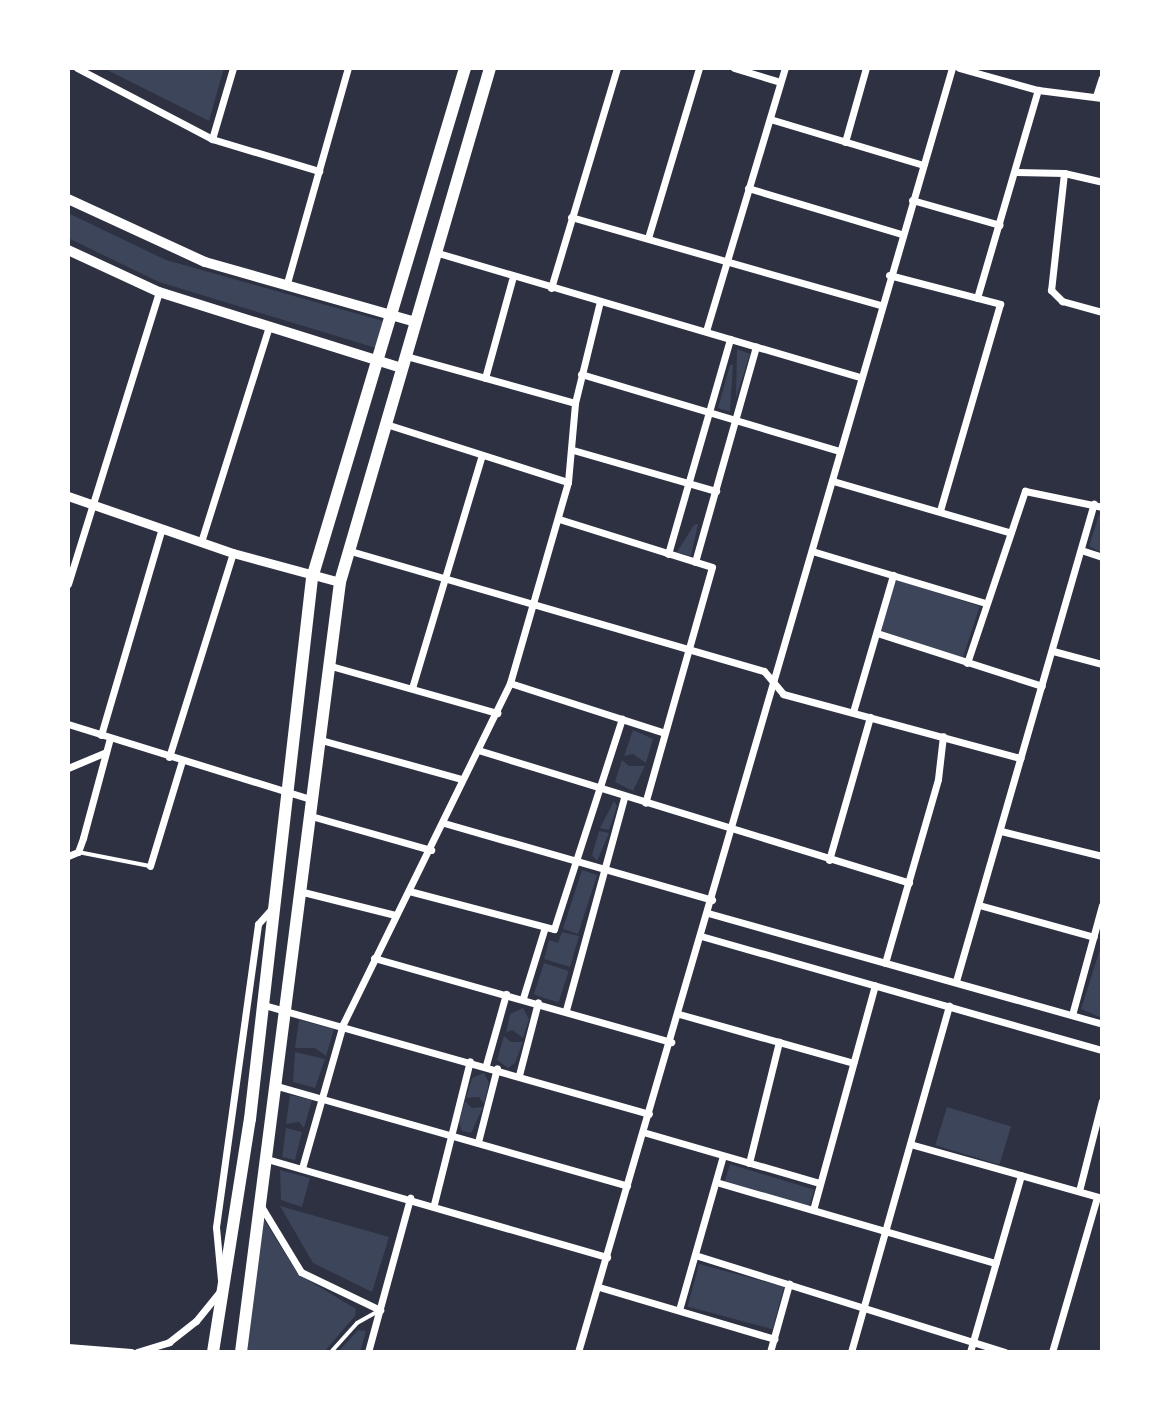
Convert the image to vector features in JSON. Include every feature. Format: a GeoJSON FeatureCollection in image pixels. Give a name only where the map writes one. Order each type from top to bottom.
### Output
{"type":"FeatureCollection","features":[{"type":"Feature","properties":{"kind":"main road"},"geometry":{"type":"LineString","coordinates":[[213,1352],[264,1005],[312,578],[465,68]]}},
{"type":"Feature","properties":{"kind":"main road"},"geometry":{"type":"LineString","coordinates":[[241,1352],[289,1011],[340,582],[490,68]]}},
{"type":"Feature","properties":{"kind":"main road"},"geometry":{"type":"LineString","coordinates":[[68,199],[205,262],[416,322]]}},
{"type":"Feature","properties":{"kind":"main road"},"geometry":{"type":"LineString","coordinates":[[68,250],[159,292],[377,359],[404,362]]}},
{"type":"Feature","properties":{"kind":"street"},"geometry":{"type":"LineString","coordinates":[[212,139],[233,68]]}},
{"type":"Feature","properties":{"kind":"street"},"geometry":{"type":"LineString","coordinates":[[287,283],[348,68]]}},
{"type":"Feature","properties":{"kind":"street"},"geometry":{"type":"LineString","coordinates":[[551,288],[617,68]]}},
{"type":"Feature","properties":{"kind":"street"},"geometry":{"type":"LineString","coordinates":[[648,238],[699,68]]}},
{"type":"Feature","properties":{"kind":"street"},"geometry":{"type":"LineString","coordinates":[[734,68],[780,82]]}},
{"type":"Feature","properties":{"kind":"street"},"geometry":{"type":"LineString","coordinates":[[706,331],[785,68]]}},
{"type":"Feature","properties":{"kind":"street"},"geometry":{"type":"LineString","coordinates":[[845,142],[866,68]]}},
{"type":"Feature","properties":{"kind":"street"},"geometry":{"type":"LineString","coordinates":[[578,1352],[733,828],[880,305],[952,68]]}},
{"type":"Feature","properties":{"kind":"street"},"geometry":{"type":"LineString","coordinates":[[959,68],[1038,90],[1099,97],[1102,78]]}},
{"type":"Feature","properties":{"kind":"street"},"geometry":{"type":"LineString","coordinates":[[83,69],[212,139],[319,171]]}},
{"type":"Feature","properties":{"kind":"street"},"geometry":{"type":"LineString","coordinates":[[977,298],[1038,90]]}},
{"type":"Feature","properties":{"kind":"street"},"geometry":{"type":"LineString","coordinates":[[770,119],[923,165]]}},
{"type":"Feature","properties":{"kind":"street"},"geometry":{"type":"LineString","coordinates":[[1016,172],[1064,173],[1102,182]]}},
{"type":"Feature","properties":{"kind":"street"},"geometry":{"type":"LineString","coordinates":[[1064,173],[1051,290],[1062,301],[1102,312]]}},
{"type":"Feature","properties":{"kind":"street"},"geometry":{"type":"LineString","coordinates":[[748,188],[901,234]]}},
{"type":"Feature","properties":{"kind":"street"},"geometry":{"type":"LineString","coordinates":[[912,200],[1000,225]]}},
{"type":"Feature","properties":{"kind":"street"},"geometry":{"type":"LineString","coordinates":[[571,217],[880,305]]}},
{"type":"Feature","properties":{"kind":"street"},"geometry":{"type":"LineString","coordinates":[[438,253],[860,377]]}},
{"type":"Feature","properties":{"kind":"street"},"geometry":{"type":"LineString","coordinates":[[889,275],[1000,304],[940,510]]}},
{"type":"Feature","properties":{"kind":"street"},"geometry":{"type":"LineString","coordinates":[[485,378],[513,276]]}},
{"type":"Feature","properties":{"kind":"street"},"geometry":{"type":"LineString","coordinates":[[68,584],[159,292]]}},
{"type":"Feature","properties":{"kind":"street"},"geometry":{"type":"LineString","coordinates":[[302,1168],[343,1024],[395,915],[431,850],[510,683],[568,482],[575,403],[600,301]]}},
{"type":"Feature","properties":{"kind":"street"},"geometry":{"type":"LineString","coordinates":[[201,542],[269,326]]}},
{"type":"Feature","properties":{"kind":"street"},"geometry":{"type":"LineString","coordinates":[[668,554],[730,339]]}},
{"type":"Feature","properties":{"kind":"street"},"geometry":{"type":"LineString","coordinates":[[695,562],[756,346]]}},
{"type":"Feature","properties":{"kind":"street"},"geometry":{"type":"LineString","coordinates":[[404,362],[485,378],[575,403]]}},
{"type":"Feature","properties":{"kind":"street"},"geometry":{"type":"LineString","coordinates":[[581,374],[840,451]]}},
{"type":"Feature","properties":{"kind":"street"},"geometry":{"type":"LineString","coordinates":[[386,424],[568,482]]}},
{"type":"Feature","properties":{"kind":"street"},"geometry":{"type":"LineString","coordinates":[[573,450],[716,491]]}},
{"type":"Feature","properties":{"kind":"street"},"geometry":{"type":"LineString","coordinates":[[412,688],[448,578],[482,455]]}},
{"type":"Feature","properties":{"kind":"street"},"geometry":{"type":"LineString","coordinates":[[833,481],[1009,532]]}},
{"type":"Feature","properties":{"kind":"street"},"geometry":{"type":"LineString","coordinates":[[956,981],[1081,550],[1098,506],[1025,491],[967,663]]}},
{"type":"Feature","properties":{"kind":"street"},"geometry":{"type":"LineString","coordinates":[[68,496],[312,578],[340,582]]}},
{"type":"Feature","properties":{"kind":"street"},"geometry":{"type":"LineString","coordinates":[[559,519],[712,567],[662,732],[645,803]]}},
{"type":"Feature","properties":{"kind":"street"},"geometry":{"type":"LineString","coordinates":[[101,735],[162,528]]}},
{"type":"Feature","properties":{"kind":"street"},"geometry":{"type":"LineString","coordinates":[[347,550],[764,671],[783,694],[1021,758]]}},
{"type":"Feature","properties":{"kind":"street"},"geometry":{"type":"LineString","coordinates":[[1081,550],[1102,557]]}},
{"type":"Feature","properties":{"kind":"street"},"geometry":{"type":"LineString","coordinates":[[812,551],[985,603]]}},
{"type":"Feature","properties":{"kind":"street"},"geometry":{"type":"LineString","coordinates":[[169,757],[233,553]]}},
{"type":"Feature","properties":{"kind":"street"},"geometry":{"type":"LineString","coordinates":[[853,712],[893,575]]}},
{"type":"Feature","properties":{"kind":"street"},"geometry":{"type":"LineString","coordinates":[[877,633],[1042,686]]}},
{"type":"Feature","properties":{"kind":"street"},"geometry":{"type":"LineString","coordinates":[[1053,651],[1102,664]]}},
{"type":"Feature","properties":{"kind":"street"},"geometry":{"type":"LineString","coordinates":[[331,666],[497,713]]}},
{"type":"Feature","properties":{"kind":"street"},"geometry":{"type":"LineString","coordinates":[[510,683],[662,732]]}},
{"type":"Feature","properties":{"kind":"street"},"geometry":{"type":"LineString","coordinates":[[829,860],[870,717]]}},
{"type":"Feature","properties":{"kind":"street"},"geometry":{"type":"LineString","coordinates":[[409,891],[554,929],[622,719]]}},
{"type":"Feature","properties":{"kind":"street"},"geometry":{"type":"LineString","coordinates":[[68,724],[313,800]]}},
{"type":"Feature","properties":{"kind":"street"},"geometry":{"type":"LineString","coordinates":[[885,963],[938,779],[943,736]]}},
{"type":"Feature","properties":{"kind":"street"},"geometry":{"type":"LineString","coordinates":[[68,856],[78,852],[110,738]]}},
{"type":"Feature","properties":{"kind":"street"},"geometry":{"type":"LineString","coordinates":[[321,740],[462,779]]}},
{"type":"Feature","properties":{"kind":"street"},"geometry":{"type":"LineString","coordinates":[[478,750],[624,798],[733,828],[909,883]]}},
{"type":"Feature","properties":{"kind":"street"},"geometry":{"type":"LineString","coordinates":[[68,768],[106,752]]}},
{"type":"Feature","properties":{"kind":"street"},"geometry":{"type":"LineString","coordinates":[[150,866],[182,761]]}},
{"type":"Feature","properties":{"kind":"street"},"geometry":{"type":"LineString","coordinates":[[566,1010],[624,798]]}},
{"type":"Feature","properties":{"kind":"street"},"geometry":{"type":"LineString","coordinates":[[311,816],[431,850]]}},
{"type":"Feature","properties":{"kind":"street"},"geometry":{"type":"LineString","coordinates":[[444,823],[712,900]]}},
{"type":"Feature","properties":{"kind":"street"},"geometry":{"type":"LineString","coordinates":[[1001,831],[1102,856]]}},
{"type":"Feature","properties":{"kind":"street"},"geometry":{"type":"LineString","coordinates":[[303,892],[395,915]]}},
{"type":"Feature","properties":{"kind":"street"},"geometry":{"type":"LineString","coordinates":[[137,1352],[169,1342],[196,1321],[223,1288],[216,1227],[258,924],[276,905]]}},
{"type":"Feature","properties":{"kind":"street"},"geometry":{"type":"LineString","coordinates":[[979,905],[1094,937]]}},
{"type":"Feature","properties":{"kind":"street"},"geometry":{"type":"LineString","coordinates":[[1072,1015],[1102,905]]}},
{"type":"Feature","properties":{"kind":"street"},"geometry":{"type":"LineString","coordinates":[[708,913],[1102,1024]]}},
{"type":"Feature","properties":{"kind":"street"},"geometry":{"type":"LineString","coordinates":[[523,998],[545,927]]}},
{"type":"Feature","properties":{"kind":"street"},"geometry":{"type":"LineString","coordinates":[[701,936],[1102,1050]]}},
{"type":"Feature","properties":{"kind":"street"},"geometry":{"type":"LineString","coordinates":[[374,958],[671,1042]]}},
{"type":"Feature","properties":{"kind":"street"},"geometry":{"type":"LineString","coordinates":[[813,1210],[875,985]]}},
{"type":"Feature","properties":{"kind":"street"},"geometry":{"type":"LineString","coordinates":[[486,1065],[506,994]]}},
{"type":"Feature","properties":{"kind":"street"},"geometry":{"type":"LineString","coordinates":[[519,1075],[538,1002]]}},
{"type":"Feature","properties":{"kind":"street"},"geometry":{"type":"LineString","coordinates":[[264,1005],[343,1024],[649,1114]]}},
{"type":"Feature","properties":{"kind":"street"},"geometry":{"type":"LineString","coordinates":[[851,1352],[949,1006]]}},
{"type":"Feature","properties":{"kind":"street"},"geometry":{"type":"LineString","coordinates":[[679,1014],[853,1063]]}},
{"type":"Feature","properties":{"kind":"street"},"geometry":{"type":"LineString","coordinates":[[749,1163],[779,1042]]}},
{"type":"Feature","properties":{"kind":"street"},"geometry":{"type":"LineString","coordinates":[[434,1204],[470,1061]]}},
{"type":"Feature","properties":{"kind":"street"},"geometry":{"type":"LineString","coordinates":[[478,1142],[497,1068]]}},
{"type":"Feature","properties":{"kind":"street"},"geometry":{"type":"LineString","coordinates":[[277,1086],[627,1186]]}},
{"type":"Feature","properties":{"kind":"street"},"geometry":{"type":"LineString","coordinates":[[1079,1191],[1102,1101]]}},
{"type":"Feature","properties":{"kind":"street"},"geometry":{"type":"LineString","coordinates":[[643,1132],[820,1183]]}},
{"type":"Feature","properties":{"kind":"street"},"geometry":{"type":"LineString","coordinates":[[910,1144],[1100,1197],[1052,1352]]}},
{"type":"Feature","properties":{"kind":"street"},"geometry":{"type":"LineString","coordinates":[[679,1310],[723,1156]]}},
{"type":"Feature","properties":{"kind":"street"},"geometry":{"type":"LineString","coordinates":[[267,1159],[434,1204],[607,1257]]}},
{"type":"Feature","properties":{"kind":"street"},"geometry":{"type":"LineString","coordinates":[[970,1352],[1021,1175]]}},
{"type":"Feature","properties":{"kind":"street"},"geometry":{"type":"LineString","coordinates":[[716,1182],[995,1263]]}},
{"type":"Feature","properties":{"kind":"street"},"geometry":{"type":"LineString","coordinates":[[368,1352],[410,1198]]}},
{"type":"Feature","properties":{"kind":"street"},"geometry":{"type":"LineString","coordinates":[[261,1205],[301,1272],[380,1310]]}},
{"type":"Feature","properties":{"kind":"street"},"geometry":{"type":"LineString","coordinates":[[695,1255],[1005,1352]]}},
{"type":"Feature","properties":{"kind":"street"},"geometry":{"type":"LineString","coordinates":[[770,1352],[789,1284]]}},
{"type":"Feature","properties":{"kind":"street"},"geometry":{"type":"LineString","coordinates":[[599,1287],[774,1339]]}},
{"type":"Feature","properties":{"kind":"street"},"geometry":{"type":"LineString","coordinates":[[68,1347],[131,1352]]}},
{"type":"Feature","properties":{"kind":"lane"},"geometry":{"type":"LineString","coordinates":[[78,852],[150,866]]}},
{"type":"Feature","properties":{"kind":"lane"},"geometry":{"type":"LineString","coordinates":[[331,1352],[357,1323],[380,1310]]}},
{"type":"Feature","properties":{"kind":"shaded area"},"geometry":{"type":"Polygon","coordinates":[[[103,68],[224,68],[209,121],[103,68]]]}},
{"type":"Feature","properties":{"kind":"shaded area"},"geometry":{"type":"Polygon","coordinates":[[[68,213],[166,260],[383,321],[376,348],[159,282],[68,238],[68,213]]]}},
{"type":"Feature","properties":{"kind":"shaded area"},"geometry":{"type":"Polygon","coordinates":[[[737,349],[750,354],[736,398],[737,349]]]}},
{"type":"Feature","properties":{"kind":"shaded area"},"geometry":{"type":"Polygon","coordinates":[[[730,365],[733,365],[730,412],[718,408],[730,365]]]}},
{"type":"Feature","properties":{"kind":"shaded area"},"geometry":{"type":"Polygon","coordinates":[[[1099,515],[1102,516],[1102,553],[1089,546],[1099,515]]]}},
{"type":"Feature","properties":{"kind":"shaded area"},"geometry":{"type":"Polygon","coordinates":[[[698,524],[691,556],[677,552],[694,525],[698,524]]]}},
{"type":"Feature","properties":{"kind":"shaded area"},"geometry":{"type":"Polygon","coordinates":[[[896,579],[980,606],[963,658],[879,630],[896,579]]]}},
{"type":"Feature","properties":{"kind":"shaded area"},"geometry":{"type":"Polygon","coordinates":[[[633,730],[653,739],[646,763],[633,754],[624,756],[633,730]]]}},
{"type":"Feature","properties":{"kind":"shaded area"},"geometry":{"type":"Polygon","coordinates":[[[622,760],[629,766],[645,766],[633,791],[615,782],[622,760]]]}},
{"type":"Feature","properties":{"kind":"shaded area"},"geometry":{"type":"Polygon","coordinates":[[[614,801],[617,806],[609,830],[600,828],[614,801]]]}},
{"type":"Feature","properties":{"kind":"shaded area"},"geometry":{"type":"Polygon","coordinates":[[[599,831],[609,833],[597,861],[592,855],[599,831]]]}},
{"type":"Feature","properties":{"kind":"shaded area"},"geometry":{"type":"Polygon","coordinates":[[[582,870],[597,875],[578,934],[563,929],[582,870]]]}},
{"type":"Feature","properties":{"kind":"shaded area"},"geometry":{"type":"Polygon","coordinates":[[[562,932],[579,936],[570,967],[544,959],[549,940],[558,943],[562,932]]]}},
{"type":"Feature","properties":{"kind":"shaded area"},"geometry":{"type":"Polygon","coordinates":[[[1102,943],[1102,1018],[1081,1009],[1102,943]]]}},
{"type":"Feature","properties":{"kind":"shaded area"},"geometry":{"type":"Polygon","coordinates":[[[544,963],[569,971],[559,1002],[534,994],[544,963]]]}},
{"type":"Feature","properties":{"kind":"shaded area"},"geometry":{"type":"Polygon","coordinates":[[[523,1008],[529,1019],[523,1038],[512,1030],[506,1033],[510,1014],[523,1008]]]}},
{"type":"Feature","properties":{"kind":"shaded area"},"geometry":{"type":"Polygon","coordinates":[[[299,1020],[334,1029],[326,1056],[315,1048],[295,1048],[299,1020]]]}},
{"type":"Feature","properties":{"kind":"shaded area"},"geometry":{"type":"Polygon","coordinates":[[[504,1036],[511,1042],[523,1042],[515,1063],[508,1068],[497,1060],[504,1036]]]}},
{"type":"Feature","properties":{"kind":"shaded area"},"geometry":{"type":"Polygon","coordinates":[[[295,1052],[325,1059],[315,1088],[293,1082],[295,1052]]]}},
{"type":"Feature","properties":{"kind":"shaded area"},"geometry":{"type":"Polygon","coordinates":[[[484,1073],[489,1083],[484,1104],[479,1097],[466,1098],[472,1078],[484,1073]]]}},
{"type":"Feature","properties":{"kind":"shaded area"},"geometry":{"type":"Polygon","coordinates":[[[290,1095],[312,1100],[304,1128],[299,1122],[286,1124],[290,1095]]]}},
{"type":"Feature","properties":{"kind":"shaded area"},"geometry":{"type":"Polygon","coordinates":[[[465,1101],[472,1108],[483,1107],[471,1133],[462,1131],[459,1122],[465,1101]]]}},
{"type":"Feature","properties":{"kind":"shaded area"},"geometry":{"type":"Polygon","coordinates":[[[947,1107],[1011,1127],[999,1165],[935,1145],[947,1107]]]}},
{"type":"Feature","properties":{"kind":"shaded area"},"geometry":{"type":"Polygon","coordinates":[[[286,1128],[302,1132],[295,1160],[282,1157],[286,1128]]]}},
{"type":"Feature","properties":{"kind":"shaded area"},"geometry":{"type":"Polygon","coordinates":[[[730,1164],[814,1190],[809,1208],[724,1182],[730,1164]]]}},
{"type":"Feature","properties":{"kind":"shaded area"},"geometry":{"type":"Polygon","coordinates":[[[280,1170],[310,1178],[302,1207],[281,1200],[280,1170]]]}},
{"type":"Feature","properties":{"kind":"shaded area"},"geometry":{"type":"Polygon","coordinates":[[[280,1206],[389,1237],[372,1292],[313,1263],[280,1206]]]}},
{"type":"Feature","properties":{"kind":"shaded area"},"geometry":{"type":"Polygon","coordinates":[[[263,1218],[298,1274],[356,1309],[355,1316],[324,1352],[244,1352],[263,1218]]]}},
{"type":"Feature","properties":{"kind":"shaded area"},"geometry":{"type":"Polygon","coordinates":[[[699,1264],[784,1287],[773,1329],[688,1307],[699,1264]]]}},
{"type":"Feature","properties":{"kind":"shaded area"},"geometry":{"type":"Polygon","coordinates":[[[358,1330],[366,1331],[360,1352],[338,1352],[358,1330]]]}}]}
